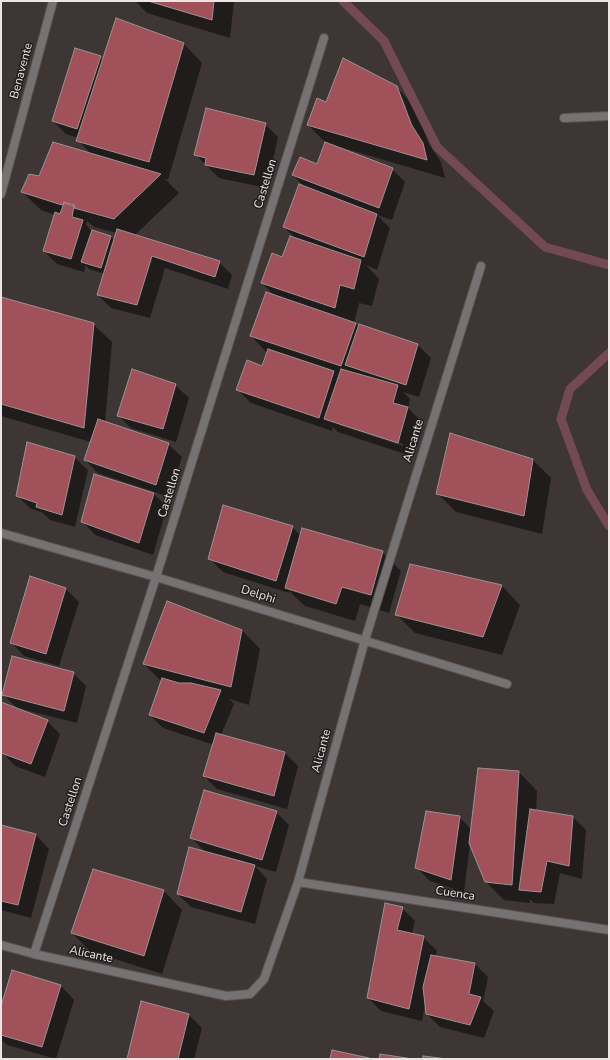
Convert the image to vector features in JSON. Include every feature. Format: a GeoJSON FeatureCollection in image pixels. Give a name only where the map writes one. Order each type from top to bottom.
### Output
{"type":"FeatureCollection","features":[{"type":"Feature","properties":{"kind":"street","name":"Benavente"},"geometry":{"type":"LineString","coordinates":[[1,194],[53,1]]}},
{"type":"Feature","properties":{"kind":"street","name":"Castellon"},"geometry":{"type":"LineString","coordinates":[[34,954],[156,577],[324,38]]}},
{"type":"Feature","properties":{"kind":"street"},"geometry":{"type":"LineString","coordinates":[[564,118],[609,116]]}},
{"type":"Feature","properties":{"kind":"street","name":"Alicante"},"geometry":{"type":"LineString","coordinates":[[1,945],[34,954],[226,996],[250,994],[264,979],[298,882],[365,640],[481,266]]}},
{"type":"Feature","properties":{"kind":"street","name":"Delphi"},"geometry":{"type":"LineString","coordinates":[[1,534],[156,577],[507,684]]}},
{"type":"Feature","properties":{"kind":"street","name":"Cuenca"},"geometry":{"type":"LineString","coordinates":[[298,882],[609,930]]}},
{"type":"Feature","properties":{"kind":"building"},"geometry":{"type":"Polygon","coordinates":[[[148,1],[214,1],[212,20],[148,1]]]}},
{"type":"Feature","properties":{"kind":"building"},"geometry":{"type":"Polygon","coordinates":[[[116,18],[184,43],[149,162],[76,141],[116,18]]]}},
{"type":"Feature","properties":{"kind":"building"},"geometry":{"type":"Polygon","coordinates":[[[75,48],[101,56],[77,129],[52,121],[75,48]]]}},
{"type":"Feature","properties":{"kind":"building"},"geometry":{"type":"Polygon","coordinates":[[[343,58],[397,86],[411,124],[423,143],[427,160],[307,125],[317,98],[326,102],[343,58]]]}},
{"type":"Feature","properties":{"kind":"building"},"geometry":{"type":"Polygon","coordinates":[[[206,108],[266,123],[254,175],[205,165],[206,158],[194,155],[206,108]]]}},
{"type":"Feature","properties":{"kind":"building"},"geometry":{"type":"Polygon","coordinates":[[[53,142],[161,174],[114,219],[74,208],[75,205],[64,202],[62,205],[21,192],[29,174],[39,176],[53,142]]]}},
{"type":"Feature","properties":{"kind":"building"},"geometry":{"type":"Polygon","coordinates":[[[325,142],[393,168],[379,208],[292,175],[300,157],[317,164],[325,142]]]}},
{"type":"Feature","properties":{"kind":"building"},"geometry":{"type":"Polygon","coordinates":[[[299,184],[377,214],[364,257],[283,227],[299,184]]]}},
{"type":"Feature","properties":{"kind":"building"},"geometry":{"type":"Polygon","coordinates":[[[64,203],[74,206],[72,217],[83,220],[71,259],[43,251],[55,212],[60,214],[64,203]]]}},
{"type":"Feature","properties":{"kind":"building"},"geometry":{"type":"Polygon","coordinates":[[[117,229],[220,261],[215,277],[152,256],[137,305],[97,295],[117,229]]]}},
{"type":"Feature","properties":{"kind":"building"},"geometry":{"type":"Polygon","coordinates":[[[92,230],[111,236],[101,268],[81,262],[92,230]]]}},
{"type":"Feature","properties":{"kind":"building"},"geometry":{"type":"Polygon","coordinates":[[[290,236],[361,260],[354,289],[340,285],[335,308],[261,283],[272,253],[282,257],[290,236]]]}},
{"type":"Feature","properties":{"kind":"building"},"geometry":{"type":"Polygon","coordinates":[[[266,292],[356,323],[341,366],[250,336],[266,292]]]}},
{"type":"Feature","properties":{"kind":"building"},"geometry":{"type":"Polygon","coordinates":[[[1,297],[94,323],[84,428],[1,404],[1,297]]]}},
{"type":"Feature","properties":{"kind":"building"},"geometry":{"type":"Polygon","coordinates":[[[359,324],[418,344],[406,385],[345,365],[359,324]]]}},
{"type":"Feature","properties":{"kind":"building"},"geometry":{"type":"Polygon","coordinates":[[[268,349],[334,371],[319,418],[236,390],[247,360],[262,366],[268,349]]]}},
{"type":"Feature","properties":{"kind":"building"},"geometry":{"type":"Polygon","coordinates":[[[132,369],[176,384],[163,429],[117,416],[132,369]]]}},
{"type":"Feature","properties":{"kind":"building"},"geometry":{"type":"Polygon","coordinates":[[[341,369],[398,385],[393,403],[408,407],[398,443],[324,419],[341,369]]]}},
{"type":"Feature","properties":{"kind":"building"},"geometry":{"type":"Polygon","coordinates":[[[98,419],[169,443],[156,485],[84,460],[98,419]]]}},
{"type":"Feature","properties":{"kind":"building"},"geometry":{"type":"Polygon","coordinates":[[[450,433],[533,459],[524,516],[436,494],[450,433]]]}},
{"type":"Feature","properties":{"kind":"building"},"geometry":{"type":"Polygon","coordinates":[[[27,442],[75,456],[62,515],[36,507],[37,503],[16,496],[27,442]]]}},
{"type":"Feature","properties":{"kind":"building"},"geometry":{"type":"Polygon","coordinates":[[[94,474],[154,493],[139,543],[81,522],[94,474]]]}},
{"type":"Feature","properties":{"kind":"building"},"geometry":{"type":"Polygon","coordinates":[[[223,505],[293,526],[276,581],[208,559],[223,505]]]}},
{"type":"Feature","properties":{"kind":"building"},"geometry":{"type":"Polygon","coordinates":[[[302,528],[383,551],[371,595],[342,587],[336,604],[285,588],[302,528]]]}},
{"type":"Feature","properties":{"kind":"building"},"geometry":{"type":"Polygon","coordinates":[[[410,564],[502,585],[483,637],[395,615],[410,564]]]}},
{"type":"Feature","properties":{"kind":"building"},"geometry":{"type":"Polygon","coordinates":[[[30,576],[66,588],[46,654],[10,643],[30,576]]]}},
{"type":"Feature","properties":{"kind":"building"},"geometry":{"type":"Polygon","coordinates":[[[167,601],[242,630],[231,687],[143,664],[167,601]]]}},
{"type":"Feature","properties":{"kind":"building"},"geometry":{"type":"Polygon","coordinates":[[[12,656],[74,672],[64,711],[2,695],[12,656]]]}},
{"type":"Feature","properties":{"kind":"building"},"geometry":{"type":"Polygon","coordinates":[[[162,678],[179,683],[191,683],[221,690],[204,733],[149,715],[162,678]]]}},
{"type":"Feature","properties":{"kind":"building"},"geometry":{"type":"Polygon","coordinates":[[[1,702],[48,720],[31,764],[1,753],[1,702]]]}},
{"type":"Feature","properties":{"kind":"building"},"geometry":{"type":"Polygon","coordinates":[[[216,733],[285,752],[274,796],[203,776],[216,733]]]}},
{"type":"Feature","properties":{"kind":"building"},"geometry":{"type":"Polygon","coordinates":[[[478,768],[519,771],[512,885],[485,882],[469,843],[478,768]]]}},
{"type":"Feature","properties":{"kind":"building"},"geometry":{"type":"Polygon","coordinates":[[[204,790],[277,811],[262,860],[190,838],[204,790]]]}},
{"type":"Feature","properties":{"kind":"building"},"geometry":{"type":"Polygon","coordinates":[[[530,809],[573,816],[569,866],[547,861],[541,892],[519,890],[530,809]]]}},
{"type":"Feature","properties":{"kind":"building"},"geometry":{"type":"Polygon","coordinates":[[[426,811],[460,816],[451,880],[415,868],[426,811]]]}},
{"type":"Feature","properties":{"kind":"building"},"geometry":{"type":"Polygon","coordinates":[[[1,825],[36,834],[18,905],[1,901],[1,825]]]}},
{"type":"Feature","properties":{"kind":"building"},"geometry":{"type":"Polygon","coordinates":[[[189,847],[255,865],[241,912],[177,894],[189,847]]]}},
{"type":"Feature","properties":{"kind":"building"},"geometry":{"type":"Polygon","coordinates":[[[93,869],[164,890],[144,956],[71,933],[93,869]]]}},
{"type":"Feature","properties":{"kind":"building"},"geometry":{"type":"Polygon","coordinates":[[[385,903],[403,907],[397,930],[424,936],[409,1009],[367,998],[385,903]]]}},
{"type":"Feature","properties":{"kind":"building"},"geometry":{"type":"Polygon","coordinates":[[[431,955],[475,963],[469,994],[481,997],[470,1025],[426,1014],[423,987],[431,955]]]}},
{"type":"Feature","properties":{"kind":"building"},"geometry":{"type":"Polygon","coordinates":[[[12,970],[61,985],[42,1047],[1,1035],[1,1006],[12,970]]]}},
{"type":"Feature","properties":{"kind":"building"},"geometry":{"type":"Polygon","coordinates":[[[141,1001],[189,1014],[178,1059],[127,1059],[141,1001]]]}},
{"type":"Feature","properties":{"kind":"building"},"geometry":{"type":"Polygon","coordinates":[[[332,1050],[369,1058],[369,1059],[330,1059],[332,1050]]]}},
{"type":"Feature","properties":{"kind":"building"},"geometry":{"type":"Polygon","coordinates":[[[380,1054],[413,1059],[379,1059],[380,1054]]]}},
{"type":"Feature","properties":{"kind":"building"},"geometry":{"type":"Polygon","coordinates":[[[423,1056],[447,1059],[423,1059],[423,1056]]]}},
{"type":"Feature","properties":{"kind":"waterway"},"geometry":{"type":"LineString","coordinates":[[343,1],[384,41],[437,147],[545,247],[609,265]]}},
{"type":"Feature","properties":{"kind":"waterway"},"geometry":{"type":"LineString","coordinates":[[609,353],[570,389],[561,419],[587,490],[609,526]]}}]}
